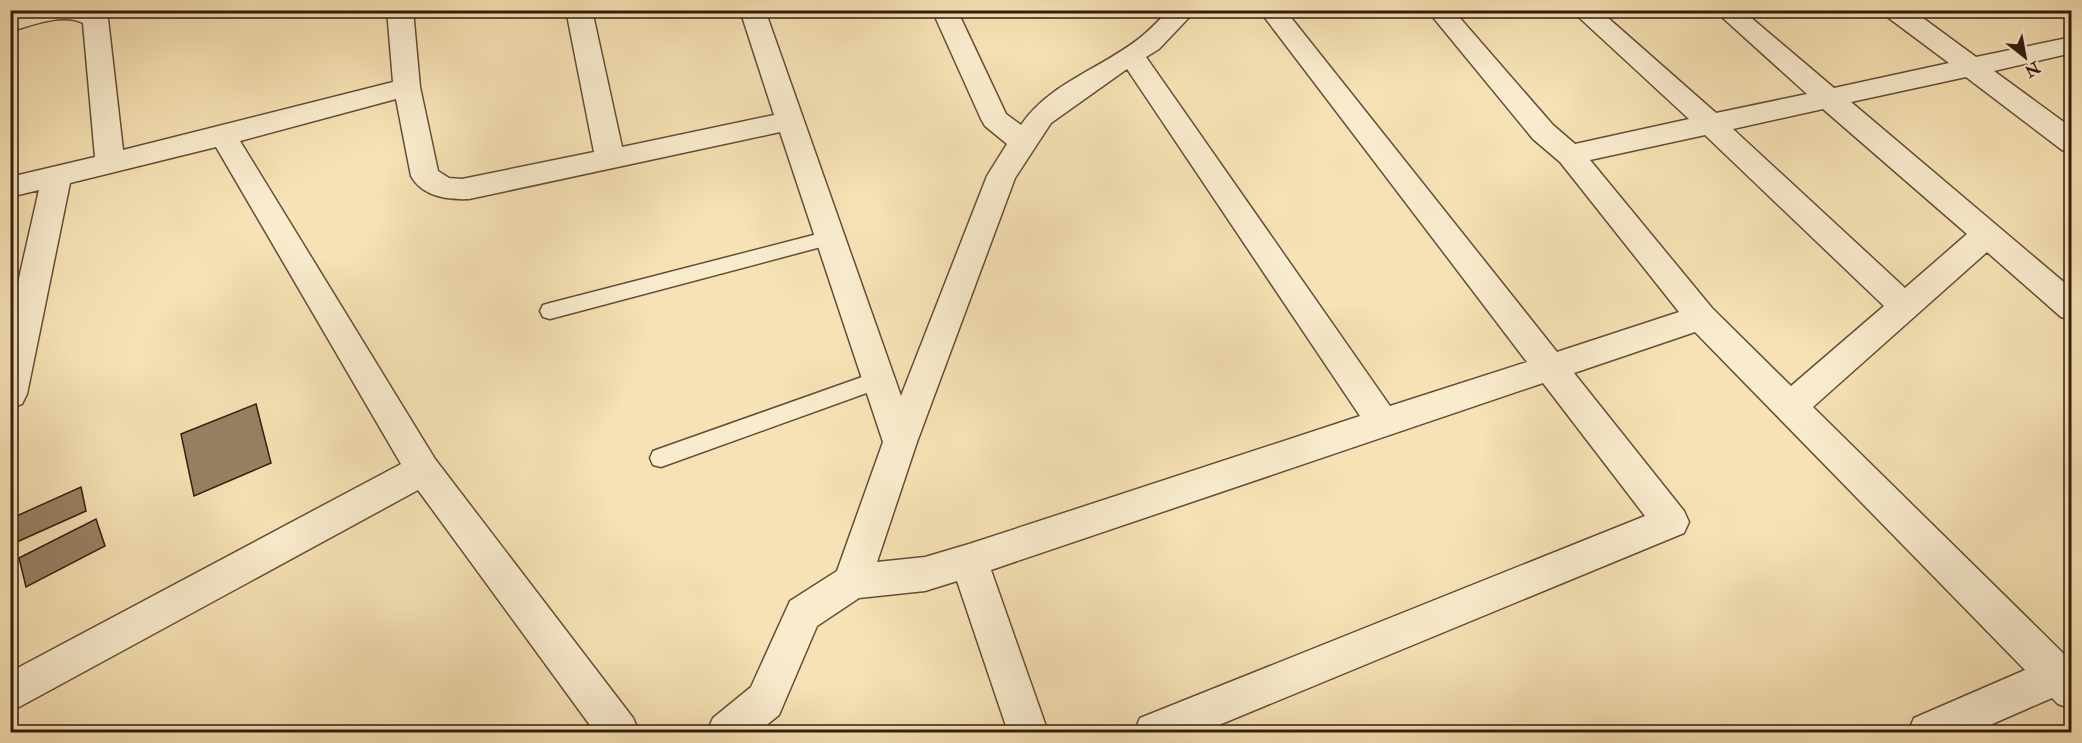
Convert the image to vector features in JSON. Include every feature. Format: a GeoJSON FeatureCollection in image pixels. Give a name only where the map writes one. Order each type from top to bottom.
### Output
{"type":"FeatureCollection","features":[{"type":"Feature","properties":{"kind":"street"},"geometry":{"type":"LineString","coordinates":[[400,10],[407,87],[425,176],[434,184],[447,190],[468,189],[789,121]]}},
{"type":"Feature","properties":{"kind":"street"},"geometry":{"type":"LineString","coordinates":[[579,10],[610,159]]}},
{"type":"Feature","properties":{"kind":"street"},"geometry":{"type":"LineString","coordinates":[[752,10],[900,442]]}},
{"type":"Feature","properties":{"kind":"street"},"geometry":{"type":"LineString","coordinates":[[944,10],[995,119],[1024,142]]}},
{"type":"Feature","properties":{"kind":"street"},"geometry":{"type":"LineString","coordinates":[[852,582],[900,442],[1001,176],[1041,116],[1150,43],[1185,10]]}},
{"type":"Feature","properties":{"kind":"street"},"geometry":{"type":"LineString","coordinates":[[1154,732],[1671,522],[1551,365],[1334,94],[1271,10]]}},
{"type":"Feature","properties":{"kind":"street"},"geometry":{"type":"LineString","coordinates":[[1439,10],[1543,132],[1570,155],[1701,317],[2067,679],[1928,732]]}},
{"type":"Feature","properties":{"kind":"street"},"geometry":{"type":"LineString","coordinates":[[1583,10],[1711,124],[1905,307]]}},
{"type":"Feature","properties":{"kind":"street"},"geometry":{"type":"LineString","coordinates":[[1726,10],[2072,308]]}},
{"type":"Feature","properties":{"kind":"street"},"geometry":{"type":"LineString","coordinates":[[1895,10],[2072,143]]}},
{"type":"Feature","properties":{"kind":"street"},"geometry":{"type":"LineString","coordinates":[[10,23],[60,13],[87,12],[95,19],[110,164]]}},
{"type":"Feature","properties":{"kind":"street"},"geometry":{"type":"LineString","coordinates":[[1570,155],[2072,45]]}},
{"type":"Feature","properties":{"kind":"street"},"geometry":{"type":"LineString","coordinates":[[1131,55],[1383,423]]}},
{"type":"Feature","properties":{"kind":"street"},"geometry":{"type":"LineString","coordinates":[[10,187],[223,136],[407,87]]}},
{"type":"Feature","properties":{"kind":"street"},"geometry":{"type":"LineString","coordinates":[[223,136],[423,470],[619,732]]}},
{"type":"Feature","properties":{"kind":"street"},"geometry":{"type":"LineString","coordinates":[[10,394],[57,176]]}},
{"type":"Feature","properties":{"kind":"street"},"geometry":{"type":"LineString","coordinates":[[1790,407],[1987,234]]}},
{"type":"Feature","properties":{"kind":"street"},"geometry":{"type":"LineString","coordinates":[[727,732],[765,701],[803,614],[852,582],[925,574],[969,561],[1551,365],[1701,317]]}},
{"type":"Feature","properties":{"kind":"street"},"geometry":{"type":"LineString","coordinates":[[10,693],[423,470]]}},
{"type":"Feature","properties":{"kind":"street"},"geometry":{"type":"LineString","coordinates":[[969,561],[1028,732]]}},
{"type":"Feature","properties":{"kind":"lane"},"geometry":{"type":"LineString","coordinates":[[550,311],[829,238]]}},
{"type":"Feature","properties":{"kind":"lane"},"geometry":{"type":"LineString","coordinates":[[661,458],[879,380]]}},
{"type":"Feature","properties":{"kind":"building"},"geometry":{"type":"Polygon","coordinates":[[[256,404],[271,463],[194,496],[181,434],[256,404]]]}},
{"type":"Feature","properties":{"kind":"building"},"geometry":{"type":"Polygon","coordinates":[[[81,487],[86,511],[10,545],[10,519],[81,487]]]}},
{"type":"Feature","properties":{"kind":"building"},"geometry":{"type":"Polygon","coordinates":[[[96,519],[105,546],[26,587],[19,558],[96,519]]]}}]}
